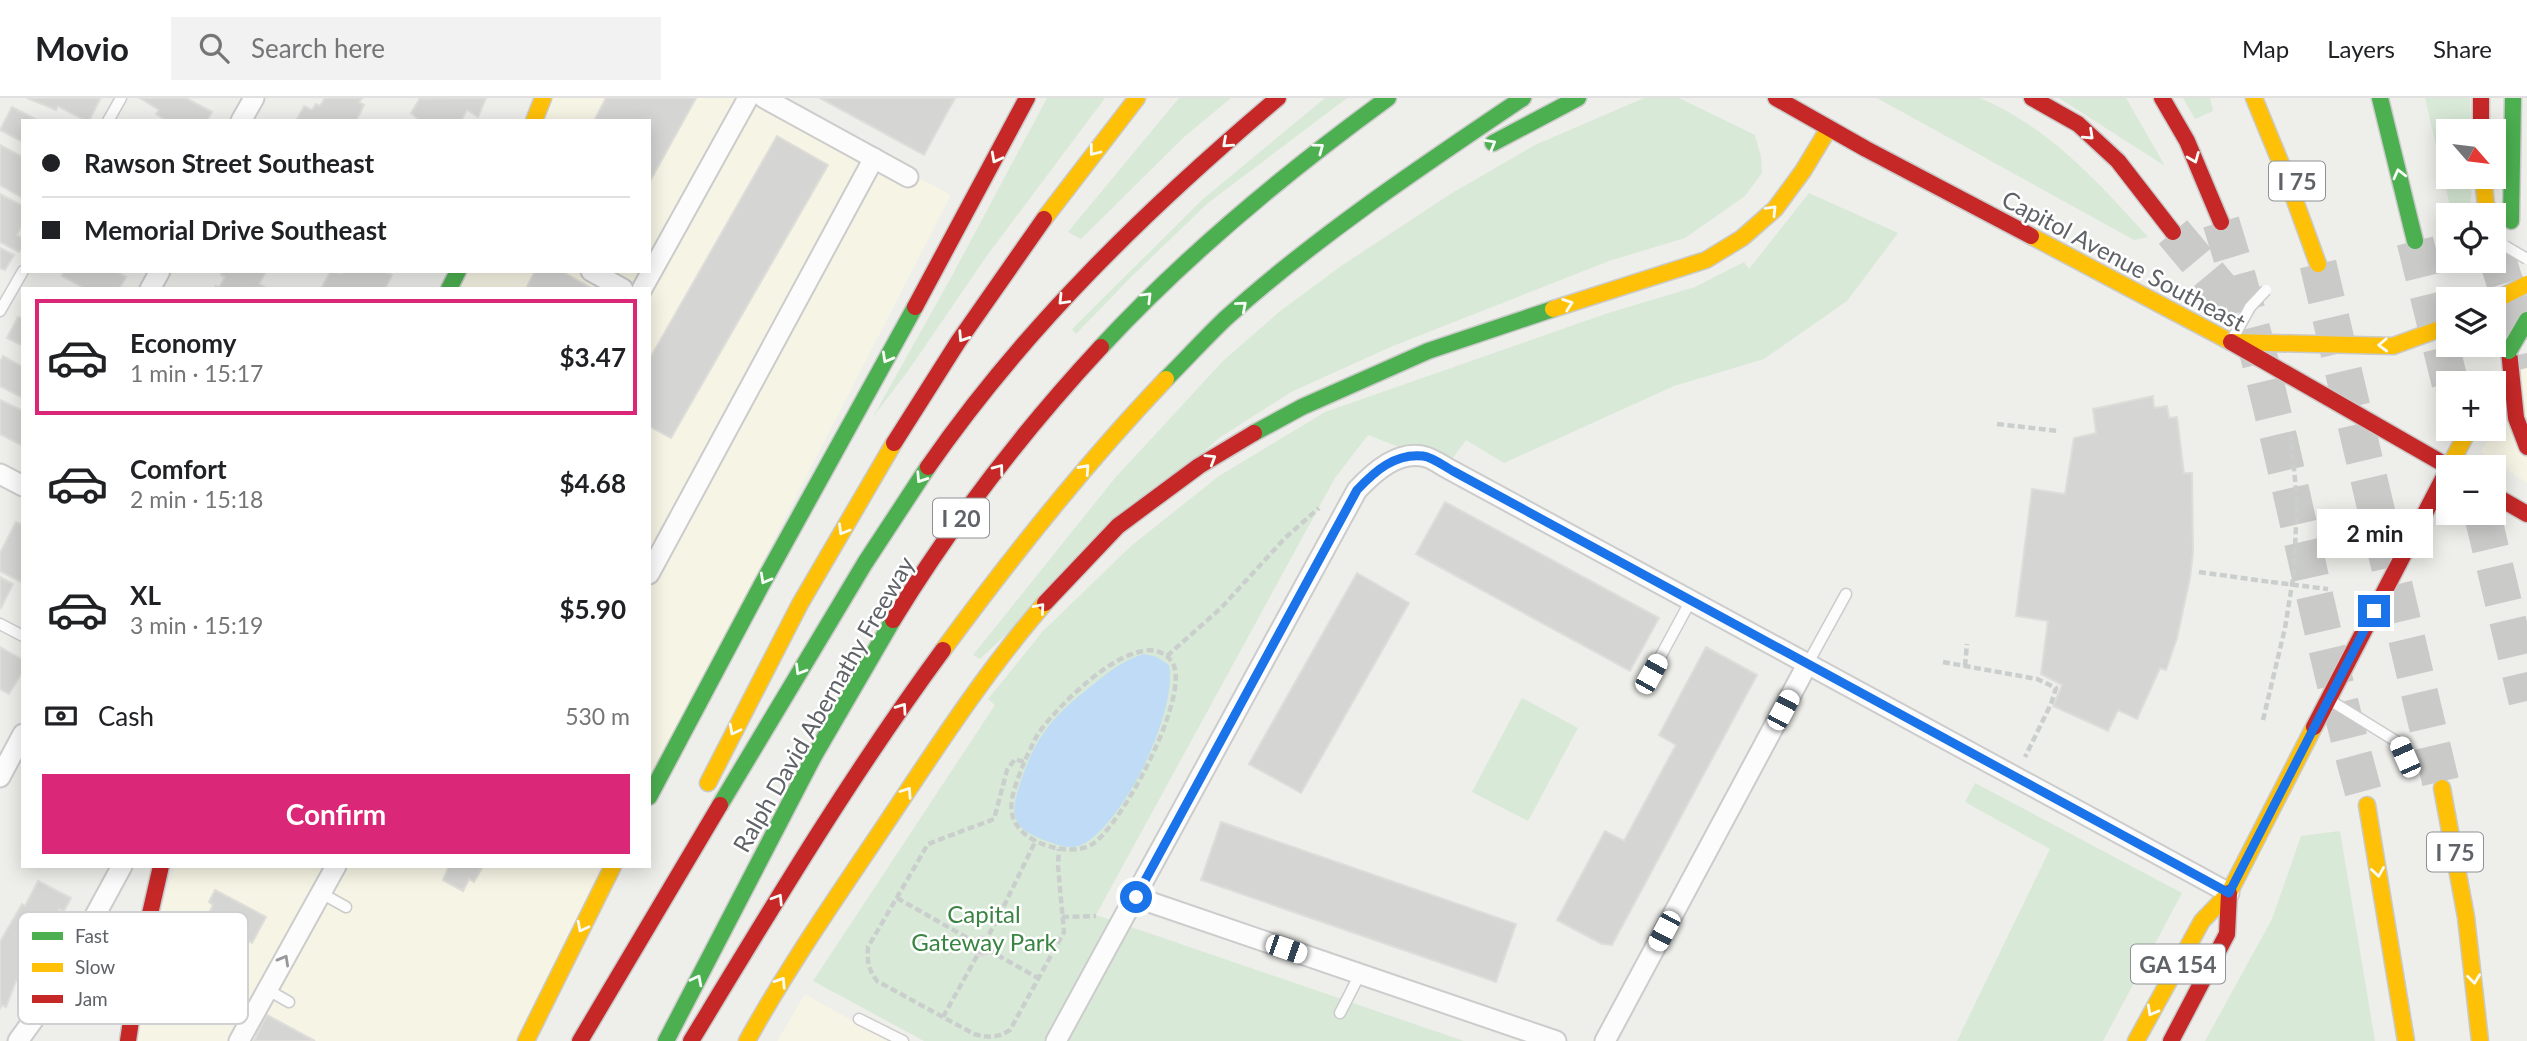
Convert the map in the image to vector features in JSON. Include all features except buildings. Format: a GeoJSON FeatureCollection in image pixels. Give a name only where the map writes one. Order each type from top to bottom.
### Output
{"type":"FeatureCollection","features":[{"type":"Feature","properties":{"kind":"main road"},"geometry":{"type":"LineString","coordinates":[[535,119],[543,98]]}},
{"type":"Feature","properties":{"kind":"main road"},"geometry":{"type":"LineString","coordinates":[[651,793],[1027,98]]}},
{"type":"Feature","properties":{"kind":"main road"},"geometry":{"type":"LineString","coordinates":[[700,798],[736,725],[802,604],[888,455],[1044,216],[1137,98]]}},
{"type":"Feature","properties":{"kind":"main road","name":"Ralph David Abernathy Freeway"},"geometry":{"type":"LineString","coordinates":[[580,1041],[848,591],[944,445],[989,385],[1051,312],[1139,220],[1278,98]]}},
{"type":"Feature","properties":{"kind":"main road","name":"Ralph David Abernathy Freeway"},"geometry":{"type":"LineString","coordinates":[[666,1041],[750,877],[857,681],[912,589],[963,515],[1072,377],[1122,321],[1170,274],[1296,165],[1388,98]]}},
{"type":"Feature","properties":{"kind":"main road"},"geometry":{"type":"LineString","coordinates":[[691,1041],[841,799],[943,650],[1067,489],[1213,331],[1289,265],[1428,161],[1523,98]]}},
{"type":"Feature","properties":{"kind":"main road"},"geometry":{"type":"LineString","coordinates":[[1478,152],[1578,98]]}},
{"type":"Feature","properties":{"kind":"main road","name":"Capitol Avenue Southeast"},"geometry":{"type":"LineString","coordinates":[[1776,98],[2231,342],[2436,460]]}},
{"type":"Feature","properties":{"kind":"main road"},"geometry":{"type":"LineString","coordinates":[[2032,98],[2078,124],[2118,161],[2173,232]]}},
{"type":"Feature","properties":{"kind":"main road"},"geometry":{"type":"LineString","coordinates":[[2162,98],[2187,141],[2221,222]]}},
{"type":"Feature","properties":{"kind":"main road","name":"I 75"},"geometry":{"type":"LineString","coordinates":[[2254,98],[2318,264],[2286,136]]}},
{"type":"Feature","properties":{"kind":"main road"},"geometry":{"type":"LineString","coordinates":[[2380,98],[2415,240]]}},
{"type":"Feature","properties":{"kind":"main road"},"geometry":{"type":"LineString","coordinates":[[2481,98],[2481,119]]}},
{"type":"Feature","properties":{"kind":"main road"},"geometry":{"type":"LineString","coordinates":[[2511,221],[2513,98]]}},
{"type":"Feature","properties":{"kind":"main road"},"geometry":{"type":"LineString","coordinates":[[747,1041],[777,987],[970,698],[1016,636],[1060,585],[1118,526],[1199,467],[1253,433],[1302,407],[1428,351],[1647,277],[1706,260],[1742,238],[1774,209],[1803,171],[1829,128]]}},
{"type":"Feature","properties":{"kind":"main road"},"geometry":{"type":"LineString","coordinates":[[1325,239],[1443,172]]}},
{"type":"Feature","properties":{"kind":"main road"},"geometry":{"type":"LineString","coordinates":[[2506,295],[2527,284]]}},
{"type":"Feature","properties":{"kind":"main road"},"geometry":{"type":"LineString","coordinates":[[2499,371],[2527,320]]}},
{"type":"Feature","properties":{"kind":"main road"},"geometry":{"type":"LineString","coordinates":[[2231,342],[2393,346],[2436,330]]}},
{"type":"Feature","properties":{"kind":"main road"},"geometry":{"type":"LineString","coordinates":[[2509,351],[2516,418],[2527,447]]}},
{"type":"Feature","properties":{"kind":"main road","name":"GA 154"},"geometry":{"type":"LineString","coordinates":[[2136,1041],[2202,921],[2229,893],[2436,493]]}},
{"type":"Feature","properties":{"kind":"main road"},"geometry":{"type":"LineString","coordinates":[[2506,502],[2527,513]]}},
{"type":"Feature","properties":{"kind":"main road","name":"I 75"},"geometry":{"type":"LineString","coordinates":[[2442,788],[2466,917],[2480,1041]]}},
{"type":"Feature","properties":{"kind":"main road"},"geometry":{"type":"LineString","coordinates":[[2367,805],[2406,1041]]}},
{"type":"Feature","properties":{"kind":"main road"},"geometry":{"type":"LineString","coordinates":[[600,1004],[677,846]]}},
{"type":"Feature","properties":{"kind":"main road"},"geometry":{"type":"LineString","coordinates":[[148,912],[160,868]]}},
{"type":"Feature","properties":{"kind":"main road"},"geometry":{"type":"LineString","coordinates":[[526,1041],[612,868]]}},
{"type":"Feature","properties":{"kind":"main road","name":"GA 154"},"geometry":{"type":"LineString","coordinates":[[2171,1041],[2227,934],[2229,893]]}},
{"type":"Feature","properties":{"kind":"street"},"geometry":{"type":"LineString","coordinates":[[243,119],[254,98]]}},
{"type":"Feature","properties":{"kind":"street"},"geometry":{"type":"LineString","coordinates":[[651,273],[748,98]]}},
{"type":"Feature","properties":{"kind":"street"},"geometry":{"type":"LineString","coordinates":[[764,98],[908,177]]}},
{"type":"Feature","properties":{"kind":"street"},"geometry":{"type":"LineString","coordinates":[[651,570],[874,158]]}},
{"type":"Feature","properties":{"kind":"street"},"geometry":{"type":"LineString","coordinates":[[595,273],[619,287]]}},
{"type":"Feature","properties":{"kind":"street"},"geometry":{"type":"LineString","coordinates":[[1056,1041],[1357,490],[1386,463],[1404,458],[1424,456],[2229,893]]}},
{"type":"Feature","properties":{"kind":"street"},"geometry":{"type":"LineString","coordinates":[[0,474],[21,485]]}},
{"type":"Feature","properties":{"kind":"street"},"geometry":{"type":"LineString","coordinates":[[1605,1041],[1808,663]]}},
{"type":"Feature","properties":{"kind":"street"},"geometry":{"type":"LineString","coordinates":[[0,777],[21,738]]}},
{"type":"Feature","properties":{"kind":"street"},"geometry":{"type":"LineString","coordinates":[[97,912],[121,868]]}},
{"type":"Feature","properties":{"kind":"street"},"geometry":{"type":"LineString","coordinates":[[240,1041],[335,868]]}},
{"type":"Feature","properties":{"kind":"street"},"geometry":{"type":"LineString","coordinates":[[1136,897],[1556,1041]]}},
{"type":"Feature","properties":{"kind":"street"},"geometry":{"type":"LineString","coordinates":[[18,1041],[30,1024]]}},
{"type":"Feature","properties":{"kind":"lane"},"geometry":{"type":"LineString","coordinates":[[109,119],[121,98]]}},
{"type":"Feature","properties":{"kind":"lane"},"geometry":{"type":"LineString","coordinates":[[2506,247],[2527,259]]}},
{"type":"Feature","properties":{"kind":"lane"},"geometry":{"type":"LineString","coordinates":[[0,311],[22,273]]}},
{"type":"Feature","properties":{"kind":"lane"},"geometry":{"type":"LineString","coordinates":[[2231,342],[2250,307],[2266,290]]}},
{"type":"Feature","properties":{"kind":"lane"},"geometry":{"type":"LineString","coordinates":[[1808,663],[1846,594]]}},
{"type":"Feature","properties":{"kind":"lane"},"geometry":{"type":"LineString","coordinates":[[1651,674],[1691,600]]}},
{"type":"Feature","properties":{"kind":"lane"},"geometry":{"type":"LineString","coordinates":[[0,624],[21,635]]}},
{"type":"Feature","properties":{"kind":"lane"},"geometry":{"type":"LineString","coordinates":[[2327,699],[2399,743],[2405,757]]}},
{"type":"Feature","properties":{"kind":"lane"},"geometry":{"type":"LineString","coordinates":[[321,893],[346,907]]}},
{"type":"Feature","properties":{"kind":"lane"},"geometry":{"type":"LineString","coordinates":[[1340,1013],[1360,974]]}},
{"type":"Feature","properties":{"kind":"lane"},"geometry":{"type":"LineString","coordinates":[[268,990],[289,1002]]}},
{"type":"Feature","properties":{"kind":"lane"},"geometry":{"type":"LineString","coordinates":[[859,1019],[902,1041]]}},
{"type":"Feature","properties":{"kind":"path"},"geometry":{"type":"LineString","coordinates":[[1997,424],[2059,431]]}},
{"type":"Feature","properties":{"kind":"path"},"geometry":{"type":"LineString","coordinates":[[2263,720],[2285,628],[2292,585],[2297,500],[2291,437]]}},
{"type":"Feature","properties":{"kind":"path"},"geometry":{"type":"LineString","coordinates":[[1167,656],[1221,608],[1284,538],[1319,508]]}},
{"type":"Feature","properties":{"kind":"path"},"geometry":{"type":"LineString","coordinates":[[2199,572],[2328,589]]}},
{"type":"Feature","properties":{"kind":"path"},"geometry":{"type":"LineString","coordinates":[[1965,666],[1967,644]]}},
{"type":"Feature","properties":{"kind":"path"},"geometry":{"type":"LineString","coordinates":[[1156,650],[1167,656],[1175,666],[1168,713],[1149,764],[1115,821],[1092,844],[1075,850],[1059,849],[1035,839],[1016,825],[1012,813],[1013,797],[1024,762],[1038,734],[1060,707],[1086,682],[1133,652],[1156,650]]}},
{"type":"Feature","properties":{"kind":"path"},"geometry":{"type":"LineString","coordinates":[[1943,662],[2037,679],[2056,688],[2025,757]]}},
{"type":"Feature","properties":{"kind":"path"},"geometry":{"type":"LineString","coordinates":[[1024,762],[1015,759],[1007,770],[994,819],[928,844],[868,947],[870,972],[877,981],[974,1034],[1001,1039],[1010,1030],[1063,932],[1059,849]]}},
{"type":"Feature","properties":{"kind":"path"},"geometry":{"type":"LineString","coordinates":[[943,1017],[1029,857],[1035,839]]}},
{"type":"Feature","properties":{"kind":"path"},"geometry":{"type":"LineString","coordinates":[[897,898],[1038,978]]}},
{"type":"Feature","properties":{"kind":"path"},"geometry":{"type":"LineString","coordinates":[[1062,917],[1096,916]]}},
{"type":"Feature","properties":{"kind":"shaded area"},"geometry":{"type":"Polygon","coordinates":[[[541,98],[769,98],[951,195],[651,779],[651,287],[453,287],[460,273],[651,273],[651,119],[532,119],[541,98]]]}},
{"type":"Feature","properties":{"kind":"shaded area"},"geometry":{"type":"Polygon","coordinates":[[[2527,362],[2527,483],[2506,469],[2506,455],[2485,455],[2481,452],[2487,441],[2506,441],[2506,403],[2527,362]]]}},
{"type":"Feature","properties":{"kind":"shaded area"},"geometry":{"type":"Polygon","coordinates":[[[174,868],[605,868],[517,1041],[135,1041],[137,1024],[248,1024],[248,912],[160,912],[174,868]]]}},
{"type":"Feature","properties":{"kind":"shaded area"},"geometry":{"type":"Polygon","coordinates":[[[805,994],[888,1041],[777,1041],[805,994]]]}},
{"type":"Feature","properties":{"kind":"green space"},"geometry":{"type":"Polygon","coordinates":[[[1047,98],[1105,98],[986,257],[873,417],[953,274],[1047,98]]]}},
{"type":"Feature","properties":{"kind":"green space"},"geometry":{"type":"Polygon","coordinates":[[[1179,98],[1231,98],[1184,137],[1081,239],[1068,232],[1179,98]]]}},
{"type":"Feature","properties":{"kind":"green space"},"geometry":{"type":"Polygon","coordinates":[[[1325,98],[1347,98],[1208,203],[1076,334],[1072,329],[1203,199],[1325,98]]]}},
{"type":"Feature","properties":{"kind":"green space"},"geometry":{"type":"Polygon","coordinates":[[[1644,98],[1679,98],[1755,135],[1762,173],[1745,196],[1685,238],[1609,261],[1393,346],[1293,391],[1219,438],[980,659],[973,655],[1115,478],[1223,361],[1279,312],[1341,266],[1452,193],[1535,145],[1644,98]]]}},
{"type":"Feature","properties":{"kind":"green space"},"geometry":{"type":"Polygon","coordinates":[[[1877,98],[1980,98],[2005,110],[2051,140],[2092,177],[2148,237],[2134,240],[1877,98]]]}},
{"type":"Feature","properties":{"kind":"green space"},"geometry":{"type":"Polygon","coordinates":[[[2059,98],[2126,98],[2165,166],[2059,98]]]}},
{"type":"Feature","properties":{"kind":"green space"},"geometry":{"type":"Polygon","coordinates":[[[2183,98],[2210,98],[2213,111],[2195,119],[2183,98]]]}},
{"type":"Feature","properties":{"kind":"green space"},"geometry":{"type":"Polygon","coordinates":[[[2425,98],[2470,98],[2471,119],[2436,119],[2436,146],[2425,98]]]}},
{"type":"Feature","properties":{"kind":"green space"},"geometry":{"type":"Polygon","coordinates":[[[2446,189],[2472,189],[2470,203],[2449,203],[2446,189]]]}},
{"type":"Feature","properties":{"kind":"green space","name":"Capital Gateway Park"},"geometry":{"type":"Polygon","coordinates":[[[1809,193],[1898,233],[1847,301],[1764,359],[1674,386],[1504,463],[1466,440],[1450,462],[1409,451],[1368,435],[1335,478],[1096,915],[1464,1041],[924,1041],[813,981],[995,705],[988,699],[1043,631],[1131,546],[1219,476],[1325,412],[1608,313],[1695,287],[1744,262],[1749,269],[1809,193]]]}},
{"type":"Feature","properties":{"kind":"green space"},"geometry":{"type":"Polygon","coordinates":[[[1522,698],[1578,728],[1528,821],[1472,792],[1522,698]]]}},
{"type":"Feature","properties":{"kind":"green space"},"geometry":{"type":"Polygon","coordinates":[[[1975,783],[2182,893],[2103,1041],[1957,1041],[2050,849],[1965,802],[1975,783]]]}},
{"type":"Feature","properties":{"kind":"green space"},"geometry":{"type":"Polygon","coordinates":[[[2340,831],[2375,1041],[2205,1041],[2272,919],[2301,836],[2340,831]]]}},
{"type":"Feature","properties":{"kind":"water"},"geometry":{"type":"Polygon","coordinates":[[[1144,654],[1157,657],[1169,665],[1169,693],[1155,740],[1125,799],[1100,832],[1081,845],[1059,845],[1028,833],[1016,820],[1015,801],[1028,762],[1042,735],[1059,714],[1095,683],[1124,662],[1144,654]]]}},
{"type":"Feature","properties":{"kind":"tunnel"},"geometry":{"type":"LineString","coordinates":[[2221,222],[2261,367],[2329,659],[2367,805]]}},
{"type":"Feature","properties":{"kind":"tunnel"},"geometry":{"type":"LineString","coordinates":[[2173,232],[2241,317]]}},
{"type":"Feature","properties":{"kind":"tunnel"},"geometry":{"type":"LineString","coordinates":[[2415,241],[2447,371]]}},
{"type":"Feature","properties":{"kind":"tunnel"},"geometry":{"type":"LineString","coordinates":[[2318,264],[2442,788]]}},
{"type":"Feature","properties":{"kind":"tunnel"},"geometry":{"type":"LineString","coordinates":[[2502,273],[2516,318],[2527,368]]}},
{"type":"Feature","properties":{"kind":"tunnel"},"geometry":{"type":"LineString","coordinates":[[2485,525],[2527,701]]}},
{"type":"Feature","properties":{"kind":"traffic: fast"},"geometry":{"type":"LineString","coordinates":[[1101,347],[1168,279],[1238,215],[1388,98]]}},
{"type":"Feature","properties":{"kind":"traffic: fast"},"geometry":{"type":"LineString","coordinates":[[1166,379],[1226,318],[1333,230],[1523,98]]}},
{"type":"Feature","properties":{"kind":"traffic: fast"},"geometry":{"type":"LineString","coordinates":[[1493,143],[1578,98]]}},
{"type":"Feature","properties":{"kind":"traffic: fast"},"geometry":{"type":"LineString","coordinates":[[2380,98],[2415,241]]}},
{"type":"Feature","properties":{"kind":"traffic: fast"},"geometry":{"type":"LineString","coordinates":[[2511,221],[2513,98]]}},
{"type":"Feature","properties":{"kind":"traffic: fast"},"geometry":{"type":"LineString","coordinates":[[450,287],[457,273]]}},
{"type":"Feature","properties":{"kind":"traffic: fast"},"geometry":{"type":"LineString","coordinates":[[651,793],[761,586],[915,307]]}},
{"type":"Feature","properties":{"kind":"traffic: fast"},"geometry":{"type":"LineString","coordinates":[[1254,433],[1302,407],[1428,351],[1553,309]]}},
{"type":"Feature","properties":{"kind":"traffic: fast"},"geometry":{"type":"LineString","coordinates":[[2509,351],[2527,320]]}},
{"type":"Feature","properties":{"kind":"traffic: fast"},"geometry":{"type":"LineString","coordinates":[[720,805],[865,563],[928,467]]}},
{"type":"Feature","properties":{"kind":"traffic: fast"},"geometry":{"type":"LineString","coordinates":[[666,1041],[814,756],[893,620]]}},
{"type":"Feature","properties":{"kind":"traffic: slow"},"geometry":{"type":"LineString","coordinates":[[535,119],[543,98]]}},
{"type":"Feature","properties":{"kind":"traffic: slow"},"geometry":{"type":"LineString","coordinates":[[1044,219],[1137,98]]}},
{"type":"Feature","properties":{"kind":"traffic: slow"},"geometry":{"type":"LineString","coordinates":[[2254,98],[2318,264]]}},
{"type":"Feature","properties":{"kind":"traffic: slow"},"geometry":{"type":"LineString","coordinates":[[1553,309],[1706,260],[1742,238],[1775,209],[1803,171],[1829,128]]}},
{"type":"Feature","properties":{"kind":"traffic: slow"},"geometry":{"type":"LineString","coordinates":[[2484,189],[2486,203]]}},
{"type":"Feature","properties":{"kind":"traffic: slow"},"geometry":{"type":"LineString","coordinates":[[2031,236],[2231,342]]}},
{"type":"Feature","properties":{"kind":"traffic: slow"},"geometry":{"type":"LineString","coordinates":[[2506,295],[2527,284]]}},
{"type":"Feature","properties":{"kind":"traffic: slow"},"geometry":{"type":"LineString","coordinates":[[2231,342],[2393,346],[2436,330]]}},
{"type":"Feature","properties":{"kind":"traffic: slow"},"geometry":{"type":"LineString","coordinates":[[943,650],[1050,511],[1166,379]]}},
{"type":"Feature","properties":{"kind":"traffic: slow"},"geometry":{"type":"LineString","coordinates":[[2455,455],[2463,441]]}},
{"type":"Feature","properties":{"kind":"traffic: slow"},"geometry":{"type":"LineString","coordinates":[[708,783],[800,604],[894,443]]}},
{"type":"Feature","properties":{"kind":"traffic: slow"},"geometry":{"type":"LineString","coordinates":[[747,1041],[815,930],[943,738],[1002,655],[1045,603]]}},
{"type":"Feature","properties":{"kind":"traffic: slow"},"geometry":{"type":"LineString","coordinates":[[2136,1041],[2202,921],[2229,893],[2314,727]]}},
{"type":"Feature","properties":{"kind":"traffic: slow"},"geometry":{"type":"LineString","coordinates":[[2442,788],[2466,917],[2480,1041]]}},
{"type":"Feature","properties":{"kind":"traffic: slow"},"geometry":{"type":"LineString","coordinates":[[2367,805],[2406,1041]]}},
{"type":"Feature","properties":{"kind":"traffic: slow"},"geometry":{"type":"LineString","coordinates":[[526,1041],[612,868]]}},
{"type":"Feature","properties":{"kind":"traffic: jam"},"geometry":{"type":"LineString","coordinates":[[915,307],[1027,98]]}},
{"type":"Feature","properties":{"kind":"traffic: jam"},"geometry":{"type":"LineString","coordinates":[[928,467],[1005,366],[1091,271],[1182,182],[1278,98]]}},
{"type":"Feature","properties":{"kind":"traffic: jam"},"geometry":{"type":"LineString","coordinates":[[1776,98],[2031,236]]}},
{"type":"Feature","properties":{"kind":"traffic: jam"},"geometry":{"type":"LineString","coordinates":[[2032,98],[2078,124],[2118,161],[2173,232]]}},
{"type":"Feature","properties":{"kind":"traffic: jam"},"geometry":{"type":"LineString","coordinates":[[2162,98],[2187,141],[2221,222]]}},
{"type":"Feature","properties":{"kind":"traffic: jam"},"geometry":{"type":"LineString","coordinates":[[2481,98],[2481,119]]}},
{"type":"Feature","properties":{"kind":"traffic: jam"},"geometry":{"type":"LineString","coordinates":[[894,443],[958,342],[1044,219]]}},
{"type":"Feature","properties":{"kind":"traffic: jam"},"geometry":{"type":"LineString","coordinates":[[2231,342],[2436,460]]}},
{"type":"Feature","properties":{"kind":"traffic: jam"},"geometry":{"type":"LineString","coordinates":[[893,620],[990,478],[1044,411],[1101,347]]}},
{"type":"Feature","properties":{"kind":"traffic: jam"},"geometry":{"type":"LineString","coordinates":[[2509,351],[2516,418],[2527,447]]}},
{"type":"Feature","properties":{"kind":"traffic: jam"},"geometry":{"type":"LineString","coordinates":[[1045,603],[1118,526],[1199,466],[1254,433]]}},
{"type":"Feature","properties":{"kind":"traffic: jam"},"geometry":{"type":"LineString","coordinates":[[2314,727],[2436,492]]}},
{"type":"Feature","properties":{"kind":"traffic: jam"},"geometry":{"type":"LineString","coordinates":[[2506,502],[2527,514]]}},
{"type":"Feature","properties":{"kind":"traffic: jam"},"geometry":{"type":"LineString","coordinates":[[691,1041],[844,794],[943,650]]}},
{"type":"Feature","properties":{"kind":"traffic: jam"},"geometry":{"type":"LineString","coordinates":[[580,1041],[720,805]]}},
{"type":"Feature","properties":{"kind":"traffic: jam"},"geometry":{"type":"LineString","coordinates":[[150,912],[161,868]]}},
{"type":"Feature","properties":{"kind":"traffic: jam"},"geometry":{"type":"LineString","coordinates":[[2171,1041],[2227,934],[2229,893]]}},
{"type":"Feature","properties":{"kind":"traffic: jam"},"geometry":{"type":"LineString","coordinates":[[128,1041],[131,1024]]}},
{"type":"Feature","properties":{"kind":"route"},"geometry":{"type":"LineString","coordinates":[[1136,897],[1357,490],[1386,463],[1404,458],[1424,456],[1453,471],[2229,893],[2374,611]]}}]}
